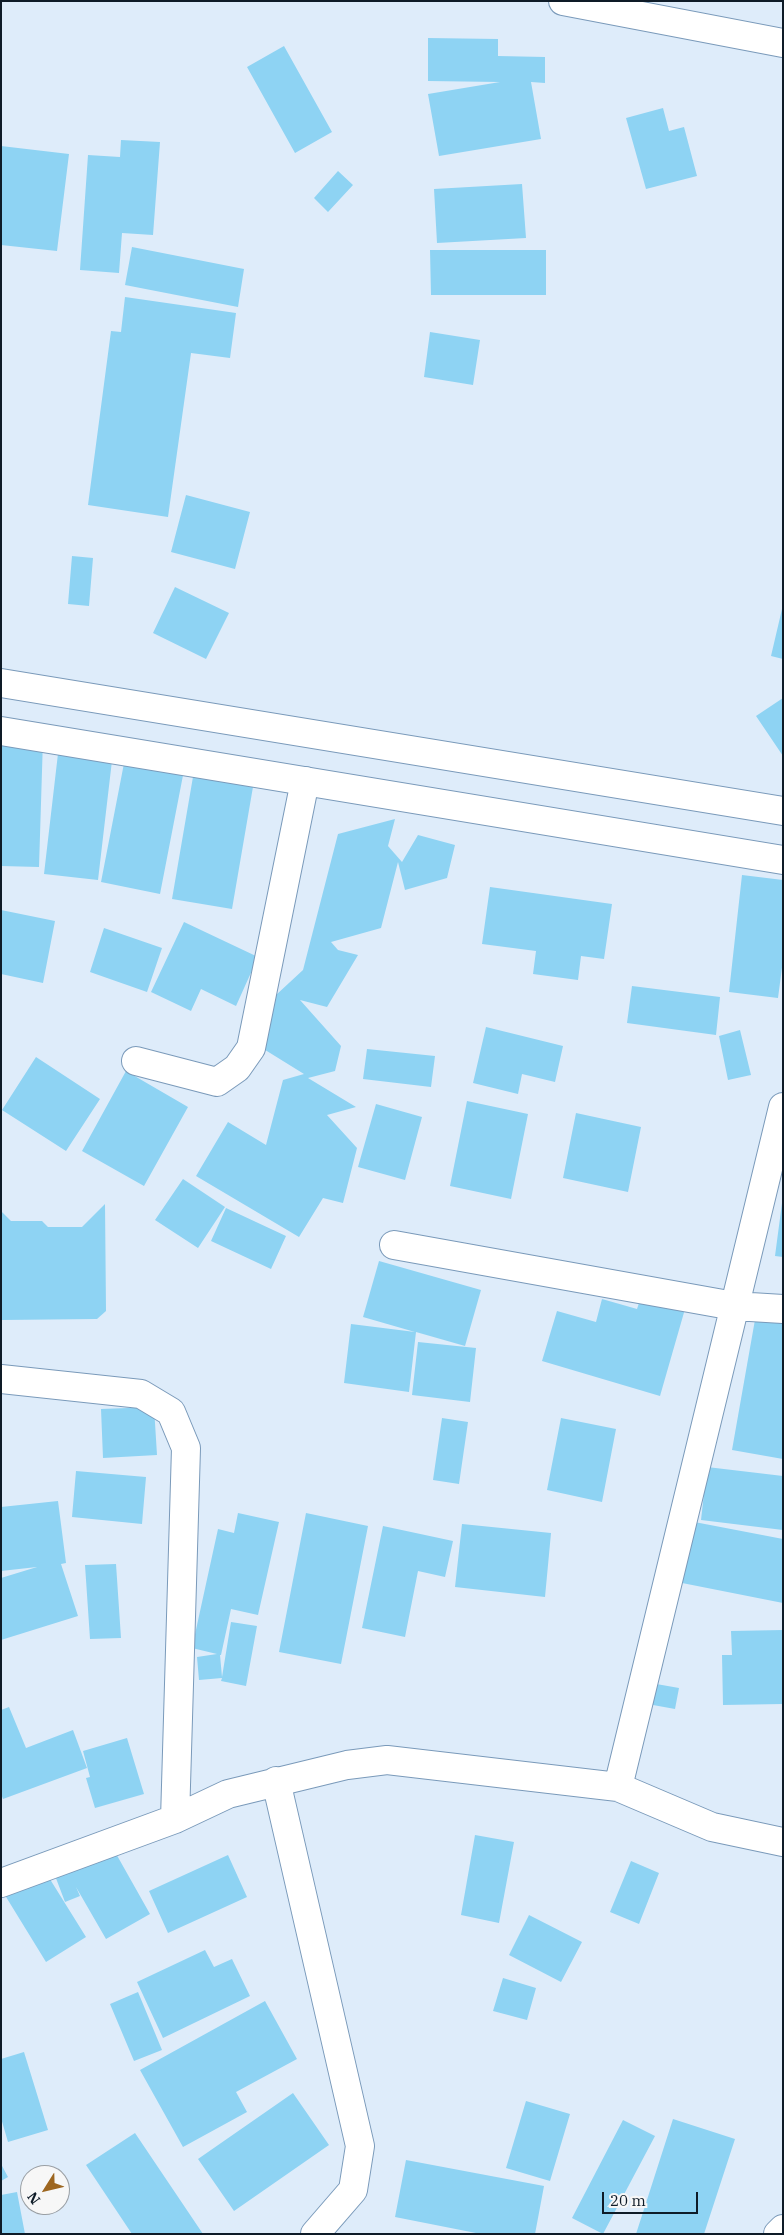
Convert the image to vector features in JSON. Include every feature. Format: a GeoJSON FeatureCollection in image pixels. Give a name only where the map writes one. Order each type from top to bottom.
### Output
{"type":"FeatureCollection","features":[{"type":"Feature","properties":{"kind":"street"},"geometry":{"type":"LineString","coordinates":[[562,1],[783,42]]}},
{"type":"Feature","properties":{"kind":"street"},"geometry":{"type":"LineString","coordinates":[[1,683],[783,811]]}},
{"type":"Feature","properties":{"kind":"street"},"geometry":{"type":"LineString","coordinates":[[1,731],[783,860]]}},
{"type":"Feature","properties":{"kind":"street"},"geometry":{"type":"LineString","coordinates":[[136,1061],[218,1082],[237,1068],[251,1048],[305,781]]}},
{"type":"Feature","properties":{"kind":"street"},"geometry":{"type":"LineString","coordinates":[[618,1787],[783,1107]]}},
{"type":"Feature","properties":{"kind":"street"},"geometry":{"type":"LineString","coordinates":[[394,1245],[734,1306],[783,1309]]}},
{"type":"Feature","properties":{"kind":"street"},"geometry":{"type":"LineString","coordinates":[[1,1380],[141,1394],[171,1412],[186,1448],[175,1819]]}},
{"type":"Feature","properties":{"kind":"street"},"geometry":{"type":"LineString","coordinates":[[3,1877],[175,1819],[228,1794],[346,1765],[387,1760],[618,1787],[712,1827],[783,1842]]}},
{"type":"Feature","properties":{"kind":"street"},"geometry":{"type":"LineString","coordinates":[[276,1781],[360,2146],[353,2190],[314,2234]]}},
{"type":"Feature","properties":{"kind":"street"},"geometry":{"type":"LineString","coordinates":[[778,2234],[783,2229]]}},
{"type":"Feature","properties":{"kind":"building"},"geometry":{"type":"Polygon","coordinates":[[[428,38],[498,39],[498,56],[545,57],[545,83],[531,82],[541,139],[439,156],[428,94],[500,82],[428,81],[428,38]]]}},
{"type":"Feature","properties":{"kind":"building"},"geometry":{"type":"Polygon","coordinates":[[[284,46],[332,132],[295,153],[247,67],[284,46]]]}},
{"type":"Feature","properties":{"kind":"building"},"geometry":{"type":"Polygon","coordinates":[[[663,108],[669,131],[684,127],[697,176],[646,189],[626,118],[663,108]]]}},
{"type":"Feature","properties":{"kind":"building"},"geometry":{"type":"Polygon","coordinates":[[[121,140],[160,142],[153,235],[122,233],[119,273],[80,270],[88,155],[120,157],[121,140]]]}},
{"type":"Feature","properties":{"kind":"building"},"geometry":{"type":"Polygon","coordinates":[[[1,146],[69,154],[57,251],[1,245],[1,146]]]}},
{"type":"Feature","properties":{"kind":"building"},"geometry":{"type":"Polygon","coordinates":[[[338,171],[353,185],[328,212],[314,198],[338,171]]]}},
{"type":"Feature","properties":{"kind":"building"},"geometry":{"type":"Polygon","coordinates":[[[522,184],[526,238],[437,243],[434,189],[522,184]]]}},
{"type":"Feature","properties":{"kind":"building"},"geometry":{"type":"Polygon","coordinates":[[[132,247],[244,269],[238,307],[125,285],[132,247]]]}},
{"type":"Feature","properties":{"kind":"building"},"geometry":{"type":"Polygon","coordinates":[[[430,250],[546,250],[546,295],[431,295],[430,250]]]}},
{"type":"Feature","properties":{"kind":"building"},"geometry":{"type":"Polygon","coordinates":[[[125,297],[236,313],[230,358],[191,353],[168,517],[88,505],[111,331],[121,332],[125,297]]]}},
{"type":"Feature","properties":{"kind":"building"},"geometry":{"type":"Polygon","coordinates":[[[430,332],[480,340],[473,385],[424,377],[430,332]]]}},
{"type":"Feature","properties":{"kind":"building"},"geometry":{"type":"Polygon","coordinates":[[[186,495],[250,512],[235,569],[171,552],[186,495]]]}},
{"type":"Feature","properties":{"kind":"building"},"geometry":{"type":"Polygon","coordinates":[[[72,556],[93,558],[89,606],[68,604],[72,556]]]}},
{"type":"Feature","properties":{"kind":"building"},"geometry":{"type":"Polygon","coordinates":[[[175,587],[229,613],[206,659],[153,633],[175,587]]]}},
{"type":"Feature","properties":{"kind":"building"},"geometry":{"type":"Polygon","coordinates":[[[783,609],[783,659],[771,656],[783,609]]]}},
{"type":"Feature","properties":{"kind":"building"},"geometry":{"type":"Polygon","coordinates":[[[783,698],[783,756],[756,716],[783,698]]]}},
{"type":"Feature","properties":{"kind":"building"},"geometry":{"type":"Polygon","coordinates":[[[1,737],[43,739],[39,867],[1,866],[1,737]]]}},
{"type":"Feature","properties":{"kind":"building"},"geometry":{"type":"Polygon","coordinates":[[[59,745],[113,752],[98,880],[44,874],[59,745]]]}},
{"type":"Feature","properties":{"kind":"building"},"geometry":{"type":"Polygon","coordinates":[[[126,753],[185,765],[160,894],[101,882],[126,753]]]}},
{"type":"Feature","properties":{"kind":"building"},"geometry":{"type":"Polygon","coordinates":[[[194,771],[254,781],[232,909],[172,899],[194,771]]]}},
{"type":"Feature","properties":{"kind":"building"},"geometry":{"type":"Polygon","coordinates":[[[395,819],[388,846],[402,862],[418,835],[455,845],[447,878],[405,890],[398,862],[381,928],[331,942],[338,950],[358,955],[327,1007],[300,1000],[341,1046],[335,1071],[308,1078],[356,1107],[327,1115],[357,1148],[343,1203],[323,1198],[299,1237],[196,1176],[228,1122],[266,1145],[283,1080],[304,1074],[262,1048],[276,995],[303,970],[338,834],[395,819]]]}},
{"type":"Feature","properties":{"kind":"building"},"geometry":{"type":"Polygon","coordinates":[[[742,875],[783,880],[783,960],[778,998],[729,992],[742,875]]]}},
{"type":"Feature","properties":{"kind":"building"},"geometry":{"type":"Polygon","coordinates":[[[490,887],[612,904],[604,959],[581,956],[578,980],[533,974],[536,951],[482,944],[490,887]]]}},
{"type":"Feature","properties":{"kind":"building"},"geometry":{"type":"Polygon","coordinates":[[[1,910],[55,921],[43,983],[1,974],[1,910]]]}},
{"type":"Feature","properties":{"kind":"building"},"geometry":{"type":"Polygon","coordinates":[[[184,922],[258,957],[236,1006],[201,989],[191,1011],[151,992],[184,922]]]}},
{"type":"Feature","properties":{"kind":"building"},"geometry":{"type":"Polygon","coordinates":[[[104,928],[162,948],[147,992],[90,972],[104,928]]]}},
{"type":"Feature","properties":{"kind":"building"},"geometry":{"type":"Polygon","coordinates":[[[632,986],[720,997],[716,1035],[627,1023],[632,986]]]}},
{"type":"Feature","properties":{"kind":"building"},"geometry":{"type":"Polygon","coordinates":[[[486,1027],[563,1046],[555,1082],[522,1074],[518,1094],[473,1083],[486,1027]]]}},
{"type":"Feature","properties":{"kind":"building"},"geometry":{"type":"Polygon","coordinates":[[[740,1030],[751,1075],[728,1080],[719,1036],[740,1030]]]}},
{"type":"Feature","properties":{"kind":"building"},"geometry":{"type":"Polygon","coordinates":[[[367,1049],[435,1056],[431,1087],[363,1079],[367,1049]]]}},
{"type":"Feature","properties":{"kind":"building"},"geometry":{"type":"Polygon","coordinates":[[[36,1057],[100,1099],[66,1151],[2,1110],[36,1057]]]}},
{"type":"Feature","properties":{"kind":"building"},"geometry":{"type":"Polygon","coordinates":[[[126,1071],[188,1107],[144,1186],[82,1151],[126,1071]]]}},
{"type":"Feature","properties":{"kind":"building"},"geometry":{"type":"Polygon","coordinates":[[[467,1101],[528,1114],[511,1199],[450,1186],[467,1101]]]}},
{"type":"Feature","properties":{"kind":"building"},"geometry":{"type":"Polygon","coordinates":[[[376,1104],[422,1117],[405,1180],[358,1167],[376,1104]]]}},
{"type":"Feature","properties":{"kind":"building"},"geometry":{"type":"Polygon","coordinates":[[[576,1113],[641,1127],[628,1192],[563,1178],[576,1113]]]}},
{"type":"Feature","properties":{"kind":"building"},"geometry":{"type":"Polygon","coordinates":[[[183,1179],[225,1207],[198,1248],[155,1220],[183,1179]]]}},
{"type":"Feature","properties":{"kind":"building"},"geometry":{"type":"Polygon","coordinates":[[[105,1204],[106,1311],[97,1319],[1,1320],[1,1211],[11,1221],[42,1221],[48,1227],[82,1227],[105,1204]]]}},
{"type":"Feature","properties":{"kind":"building"},"geometry":{"type":"Polygon","coordinates":[[[783,1204],[783,1257],[775,1256],[783,1204]]]}},
{"type":"Feature","properties":{"kind":"building"},"geometry":{"type":"Polygon","coordinates":[[[226,1208],[286,1236],[271,1269],[211,1241],[226,1208]]]}},
{"type":"Feature","properties":{"kind":"building"},"geometry":{"type":"Polygon","coordinates":[[[379,1261],[481,1290],[465,1346],[416,1332],[409,1392],[344,1383],[351,1324],[415,1332],[363,1317],[379,1261]]]}},
{"type":"Feature","properties":{"kind":"building"},"geometry":{"type":"Polygon","coordinates":[[[641,1297],[685,1309],[660,1396],[542,1361],[557,1311],[596,1322],[602,1299],[637,1309],[641,1297]]]}},
{"type":"Feature","properties":{"kind":"building"},"geometry":{"type":"Polygon","coordinates":[[[756,1314],[783,1319],[783,1459],[732,1450],[756,1314]]]}},
{"type":"Feature","properties":{"kind":"building"},"geometry":{"type":"Polygon","coordinates":[[[418,1342],[476,1348],[470,1402],[412,1395],[418,1342]]]}},
{"type":"Feature","properties":{"kind":"building"},"geometry":{"type":"Polygon","coordinates":[[[154,1407],[157,1455],[103,1458],[101,1409],[154,1407]]]}},
{"type":"Feature","properties":{"kind":"building"},"geometry":{"type":"Polygon","coordinates":[[[442,1418],[468,1422],[459,1484],[433,1480],[442,1418]]]}},
{"type":"Feature","properties":{"kind":"building"},"geometry":{"type":"Polygon","coordinates":[[[561,1418],[616,1429],[602,1502],[547,1490],[561,1418]]]}},
{"type":"Feature","properties":{"kind":"building"},"geometry":{"type":"Polygon","coordinates":[[[707,1467],[783,1476],[783,1530],[701,1520],[707,1467]]]}},
{"type":"Feature","properties":{"kind":"building"},"geometry":{"type":"Polygon","coordinates":[[[76,1471],[146,1477],[142,1524],[72,1517],[76,1471]]]}},
{"type":"Feature","properties":{"kind":"building"},"geometry":{"type":"Polygon","coordinates":[[[58,1501],[66,1563],[61,1564],[78,1616],[1,1640],[1,1578],[37,1567],[1,1571],[1,1507],[58,1501]]]}},
{"type":"Feature","properties":{"kind":"building"},"geometry":{"type":"Polygon","coordinates":[[[238,1513],[279,1522],[258,1615],[231,1609],[220,1655],[222,1677],[231,1622],[257,1626],[246,1686],[221,1681],[222,1678],[199,1680],[197,1657],[217,1654],[192,1648],[218,1529],[234,1533],[238,1513]]]}},
{"type":"Feature","properties":{"kind":"building"},"geometry":{"type":"Polygon","coordinates":[[[306,1513],[368,1526],[341,1664],[279,1652],[306,1513]]]}},
{"type":"Feature","properties":{"kind":"building"},"geometry":{"type":"Polygon","coordinates":[[[684,1520],[783,1539],[783,1603],[672,1581],[684,1520]]]}},
{"type":"Feature","properties":{"kind":"building"},"geometry":{"type":"Polygon","coordinates":[[[462,1524],[551,1533],[545,1597],[455,1587],[462,1524]]]}},
{"type":"Feature","properties":{"kind":"building"},"geometry":{"type":"Polygon","coordinates":[[[383,1526],[453,1541],[445,1577],[418,1571],[405,1637],[362,1628],[383,1526]]]}},
{"type":"Feature","properties":{"kind":"building"},"geometry":{"type":"Polygon","coordinates":[[[116,1564],[121,1638],[90,1639],[85,1565],[116,1564]]]}},
{"type":"Feature","properties":{"kind":"building"},"geometry":{"type":"Polygon","coordinates":[[[783,1630],[783,1704],[723,1705],[722,1655],[732,1655],[731,1631],[783,1630]]]}},
{"type":"Feature","properties":{"kind":"building"},"geometry":{"type":"Polygon","coordinates":[[[645,1682],[679,1688],[675,1709],[642,1703],[645,1682]]]}},
{"type":"Feature","properties":{"kind":"building"},"geometry":{"type":"Polygon","coordinates":[[[9,1707],[26,1748],[73,1730],[87,1768],[3,1799],[1,1794],[1,1710],[9,1707]]]}},
{"type":"Feature","properties":{"kind":"building"},"geometry":{"type":"Polygon","coordinates":[[[127,1738],[144,1794],[95,1808],[86,1778],[90,1777],[83,1751],[127,1738]]]}},
{"type":"Feature","properties":{"kind":"building"},"geometry":{"type":"Polygon","coordinates":[[[475,1835],[514,1842],[499,1923],[461,1915],[475,1835]]]}},
{"type":"Feature","properties":{"kind":"building"},"geometry":{"type":"Polygon","coordinates":[[[110,1843],[150,1914],[106,1939],[76,1887],[80,1896],[65,1902],[54,1873],[110,1843]]]}},
{"type":"Feature","properties":{"kind":"building"},"geometry":{"type":"Polygon","coordinates":[[[228,1855],[247,1897],[168,1933],[149,1891],[228,1855]]]}},
{"type":"Feature","properties":{"kind":"building"},"geometry":{"type":"Polygon","coordinates":[[[631,1861],[659,1873],[639,1924],[610,1912],[631,1861]]]}},
{"type":"Feature","properties":{"kind":"building"},"geometry":{"type":"Polygon","coordinates":[[[43,1868],[86,1937],[46,1962],[3,1892],[43,1868]]]}},
{"type":"Feature","properties":{"kind":"building"},"geometry":{"type":"Polygon","coordinates":[[[529,1915],[582,1942],[561,1982],[509,1955],[529,1915]]]}},
{"type":"Feature","properties":{"kind":"building"},"geometry":{"type":"Polygon","coordinates":[[[205,1950],[214,1967],[232,1959],[250,1996],[163,2038],[137,1982],[205,1950]]]}},
{"type":"Feature","properties":{"kind":"building"},"geometry":{"type":"Polygon","coordinates":[[[503,1978],[536,1988],[527,2020],[493,2011],[503,1978]]]}},
{"type":"Feature","properties":{"kind":"building"},"geometry":{"type":"Polygon","coordinates":[[[138,1992],[162,2050],[134,2061],[110,2004],[138,1992]]]}},
{"type":"Feature","properties":{"kind":"building"},"geometry":{"type":"Polygon","coordinates":[[[265,2001],[297,2059],[236,2092],[247,2112],[183,2147],[140,2070],[265,2001]]]}},
{"type":"Feature","properties":{"kind":"building"},"geometry":{"type":"Polygon","coordinates":[[[24,2052],[48,2130],[8,2142],[1,2118],[1,2059],[24,2052]]]}},
{"type":"Feature","properties":{"kind":"building"},"geometry":{"type":"Polygon","coordinates":[[[293,2093],[329,2145],[234,2211],[198,2159],[293,2093]]]}},
{"type":"Feature","properties":{"kind":"building"},"geometry":{"type":"Polygon","coordinates":[[[526,2101],[570,2114],[550,2181],[506,2168],[526,2101]]]}},
{"type":"Feature","properties":{"kind":"building"},"geometry":{"type":"Polygon","coordinates":[[[673,2119],[735,2139],[704,2234],[636,2234],[673,2119]]]}},
{"type":"Feature","properties":{"kind":"building"},"geometry":{"type":"Polygon","coordinates":[[[623,2120],[655,2136],[603,2234],[572,2218],[623,2120]]]}},
{"type":"Feature","properties":{"kind":"building"},"geometry":{"type":"Polygon","coordinates":[[[135,2133],[203,2234],[132,2234],[86,2165],[135,2133]]]}},
{"type":"Feature","properties":{"kind":"building"},"geometry":{"type":"Polygon","coordinates":[[[406,2160],[544,2186],[535,2234],[481,2234],[395,2217],[406,2160]]]}},
{"type":"Feature","properties":{"kind":"building"},"geometry":{"type":"Polygon","coordinates":[[[1,2164],[8,2177],[1,2181],[1,2164]]]}},
{"type":"Feature","properties":{"kind":"building"},"geometry":{"type":"Polygon","coordinates":[[[17,2192],[25,2234],[1,2234],[1,2195],[17,2192]]]}}]}
